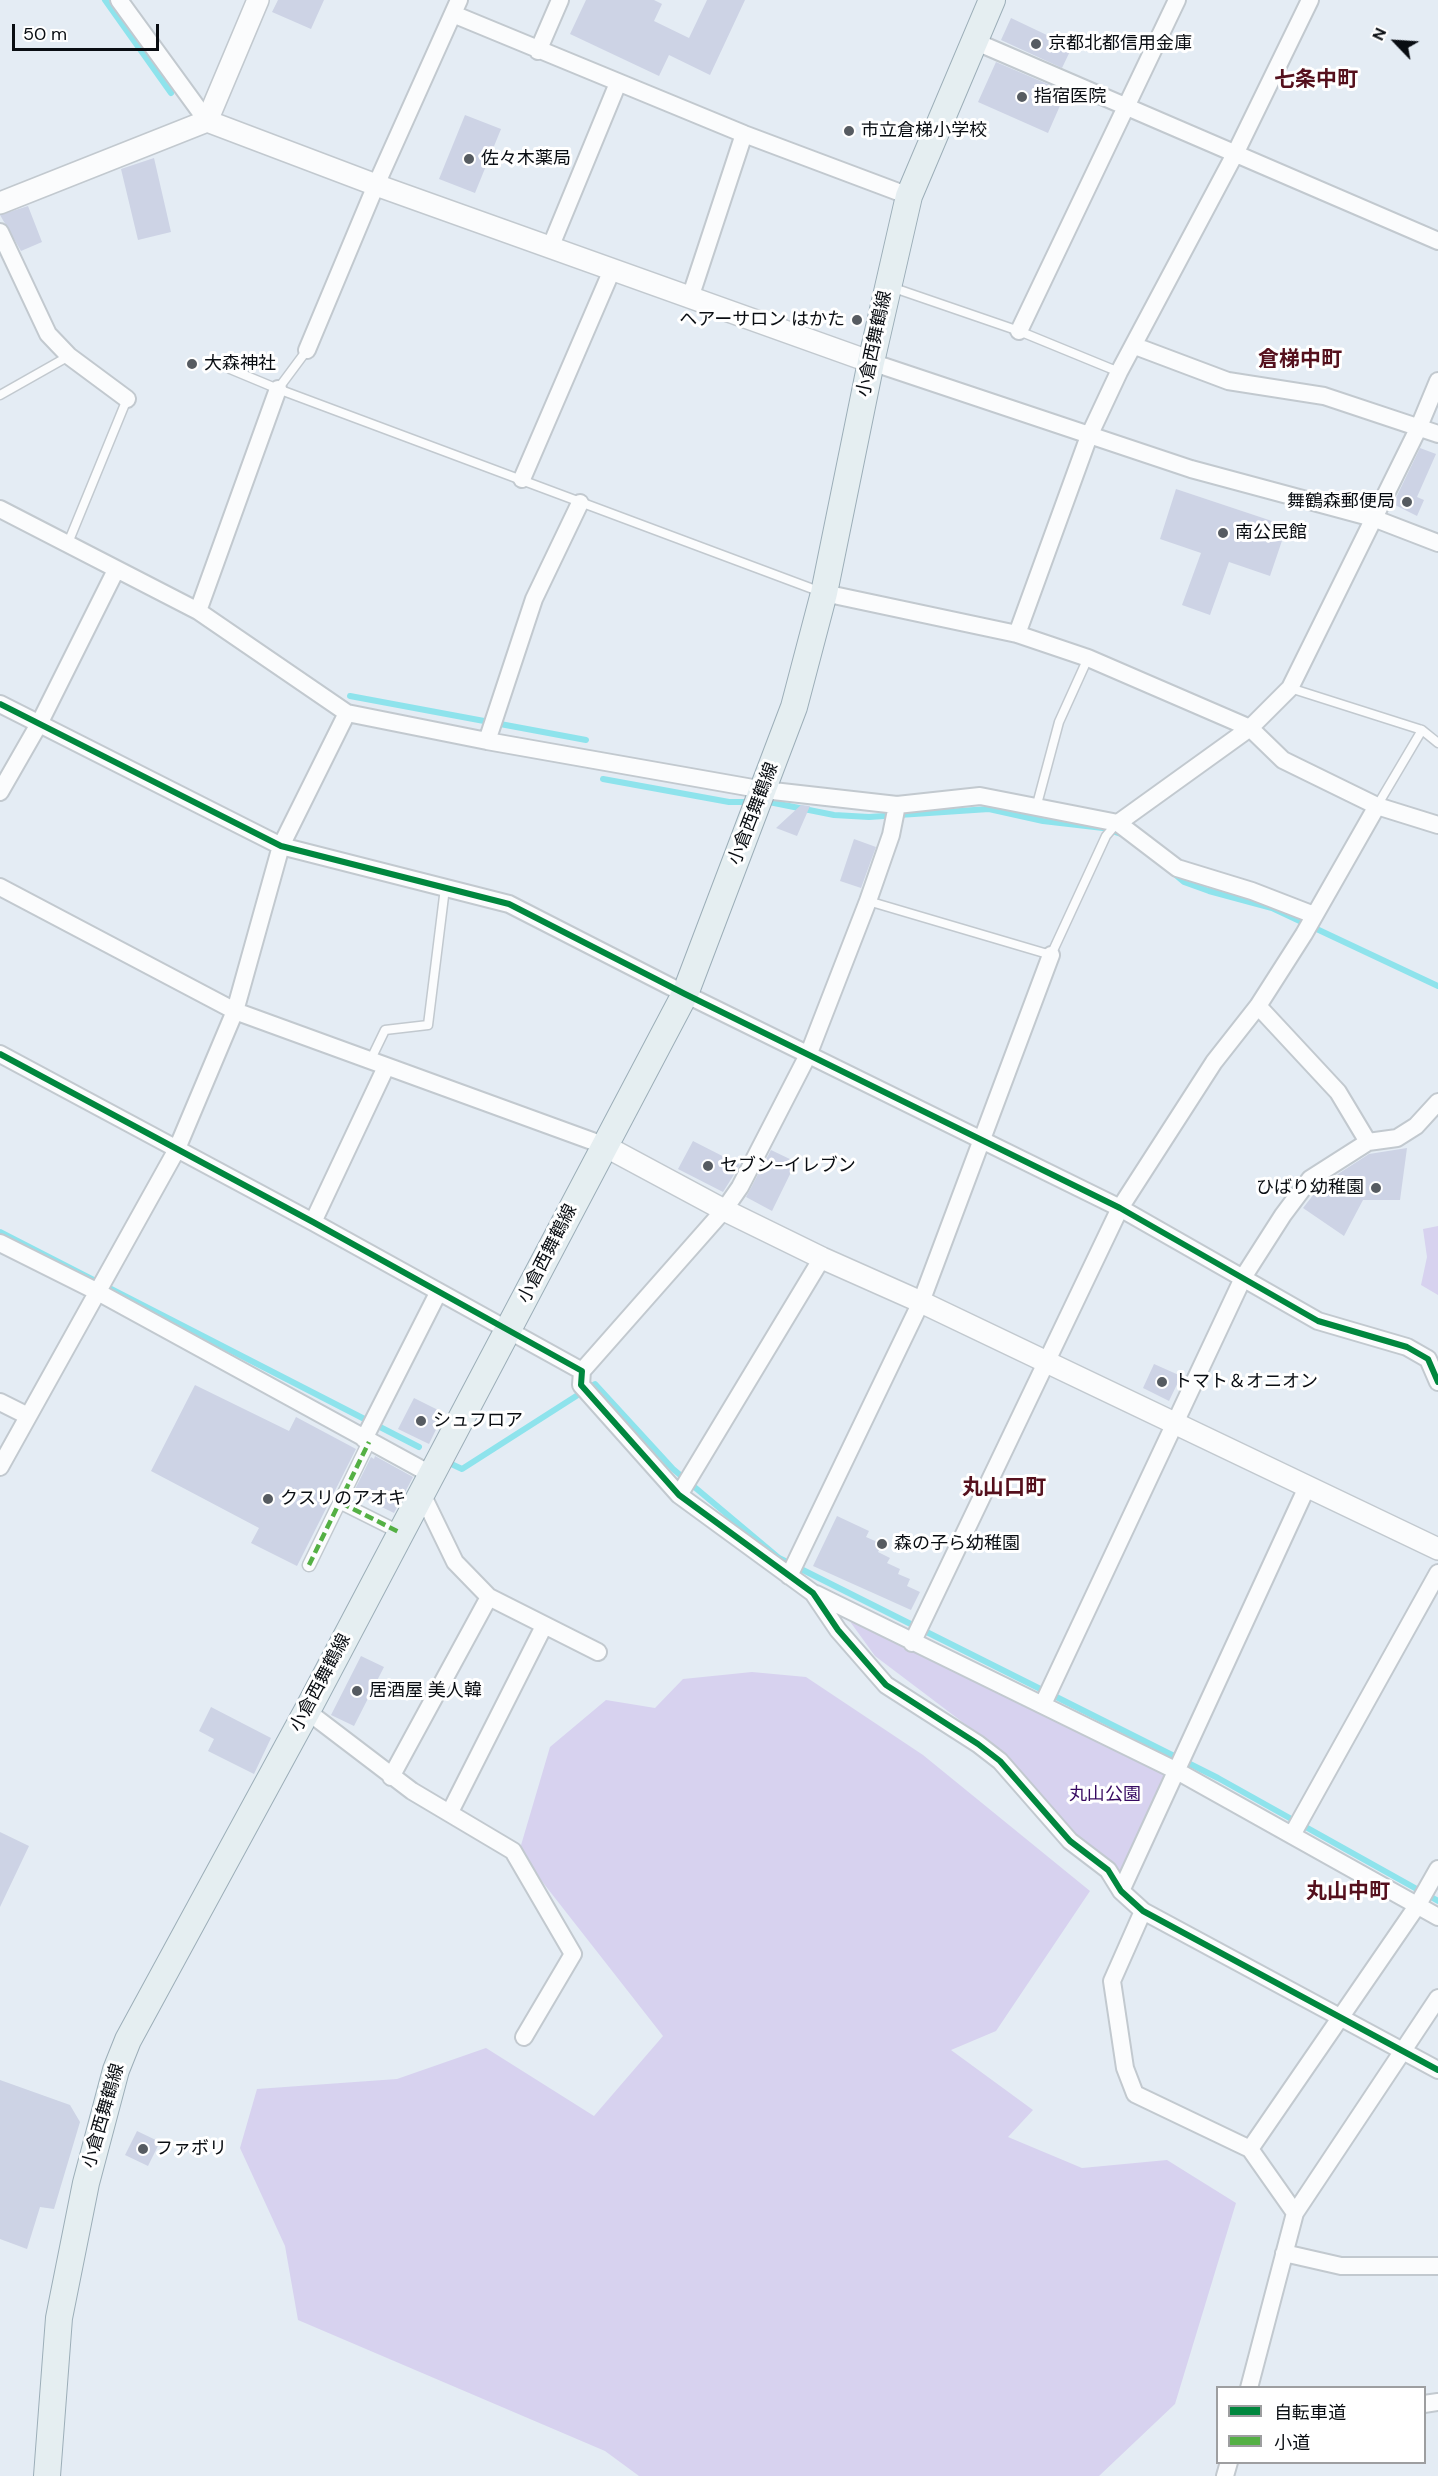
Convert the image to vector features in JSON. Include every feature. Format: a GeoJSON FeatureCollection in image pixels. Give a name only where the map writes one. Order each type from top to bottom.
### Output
{"type":"FeatureCollection","features":[{"type":"Feature","properties":{"kind":"main road","name":"小倉西舞鶴線"},"geometry":{"type":"LineString","coordinates":[[47,2476],[59,2318],[86,2182],[116,2070],[133,2030],[307,1711],[508,1332],[603,1145],[685,994],[794,707],[824,593],[871,362],[909,196],[992,0]]}},
{"type":"Feature","properties":{"kind":"street"},"geometry":{"type":"LineString","coordinates":[[119,0],[207,121],[376,185],[871,362],[1191,469],[1373,518],[1438,543]]}},
{"type":"Feature","properties":{"kind":"street"},"geometry":{"type":"LineString","coordinates":[[0,203],[207,121],[258,0]]}},
{"type":"Feature","properties":{"kind":"street"},"geometry":{"type":"LineString","coordinates":[[538,51],[560,0]]}},
{"type":"Feature","properties":{"kind":"street"},"geometry":{"type":"LineString","coordinates":[[1019,331],[1177,0]]}},
{"type":"Feature","properties":{"kind":"street"},"geometry":{"type":"LineString","coordinates":[[1017,634],[1089,436],[1119,372],[1135,346],[1235,154],[1310,0]]}},
{"type":"Feature","properties":{"kind":"street"},"geometry":{"type":"LineString","coordinates":[[307,350],[376,185],[456,7],[538,51],[744,134],[909,196]]}},
{"type":"Feature","properties":{"kind":"street"},"geometry":{"type":"LineString","coordinates":[[974,41],[1438,241]]}},
{"type":"Feature","properties":{"kind":"street"},"geometry":{"type":"LineString","coordinates":[[550,248],[618,83]]}},
{"type":"Feature","properties":{"kind":"street"},"geometry":{"type":"LineString","coordinates":[[690,298],[744,134]]}},
{"type":"Feature","properties":{"kind":"street"},"geometry":{"type":"LineString","coordinates":[[0,232],[48,334],[69,356],[127,399]]}},
{"type":"Feature","properties":{"kind":"street"},"geometry":{"type":"LineString","coordinates":[[522,479],[612,270]]}},
{"type":"Feature","properties":{"kind":"street"},"geometry":{"type":"LineString","coordinates":[[1135,346],[1228,381],[1324,396],[1438,434]]}},
{"type":"Feature","properties":{"kind":"street"},"geometry":{"type":"LineString","coordinates":[[1111,829],[1250,728],[1290,688],[1418,429],[1438,381]]}},
{"type":"Feature","properties":{"kind":"street"},"geometry":{"type":"LineString","coordinates":[[198,611],[278,389]]}},
{"type":"Feature","properties":{"kind":"street"},"geometry":{"type":"LineString","coordinates":[[487,741],[534,599],[580,503]]}},
{"type":"Feature","properties":{"kind":"street"},"geometry":{"type":"LineString","coordinates":[[0,509],[198,611],[347,713],[487,741],[764,790],[897,808],[980,796],[1036,808],[1111,829],[1177,868],[1252,891],[1310,924]]}},
{"type":"Feature","properties":{"kind":"street"},"geometry":{"type":"LineString","coordinates":[[0,792],[39,724],[116,570]]}},
{"type":"Feature","properties":{"kind":"street"},"geometry":{"type":"LineString","coordinates":[[824,593],[1017,634],[1088,658],[1250,728],[1283,760],[1377,806],[1438,825]]}},
{"type":"Feature","properties":{"kind":"street"},"geometry":{"type":"LineString","coordinates":[[0,704],[281,846],[509,904],[685,994],[982,1138],[1120,1208],[1244,1276],[1318,1321],[1407,1347],[1428,1359],[1438,1382]]}},
{"type":"Feature","properties":{"kind":"street"},"geometry":{"type":"LineString","coordinates":[[0,1467],[176,1151],[235,1011],[281,846],[347,713]]}},
{"type":"Feature","properties":{"kind":"street"},"geometry":{"type":"LineString","coordinates":[[917,1632],[1120,1208],[1214,1062],[1258,1005],[1310,924],[1377,806]]}},
{"type":"Feature","properties":{"kind":"street"},"geometry":{"type":"LineString","coordinates":[[581,1378],[724,1210],[740,1187],[809,1053],[868,901],[891,835],[897,808]]}},
{"type":"Feature","properties":{"kind":"street"},"geometry":{"type":"LineString","coordinates":[[0,887],[235,1011],[378,1065],[603,1145],[724,1210],[822,1258],[921,1302],[1438,1549]]}},
{"type":"Feature","properties":{"kind":"street"},"geometry":{"type":"LineString","coordinates":[[791,1572],[921,1302],[1051,955]]}},
{"type":"Feature","properties":{"kind":"street"},"geometry":{"type":"LineString","coordinates":[[1258,1005],[1338,1092],[1368,1142]]}},
{"type":"Feature","properties":{"kind":"street"},"geometry":{"type":"LineString","coordinates":[[0,1054],[176,1151],[313,1222],[508,1332],[581,1378],[594,1402],[685,1485],[791,1572],[813,1593],[838,1630],[886,1684],[1000,1761],[1070,1841],[1108,1870],[1121,1891],[1143,1911],[1438,2070]]}},
{"type":"Feature","properties":{"kind":"street"},"geometry":{"type":"LineString","coordinates":[[313,1222],[378,1065]]}},
{"type":"Feature","properties":{"kind":"street"},"geometry":{"type":"LineString","coordinates":[[1043,1704],[1244,1276],[1283,1215],[1310,1179],[1368,1142],[1397,1138],[1416,1126],[1438,1101]]}},
{"type":"Feature","properties":{"kind":"street"},"geometry":{"type":"LineString","coordinates":[[0,1243],[368,1432],[427,1484],[455,1562],[489,1597],[598,1652]]}},
{"type":"Feature","properties":{"kind":"street"},"geometry":{"type":"LineString","coordinates":[[685,1485],[822,1258]]}},
{"type":"Feature","properties":{"kind":"street"},"geometry":{"type":"LineString","coordinates":[[309,1565],[341,1503],[368,1432],[438,1293]]}},
{"type":"Feature","properties":{"kind":"street"},"geometry":{"type":"LineString","coordinates":[[0,1402],[28,1416]]}},
{"type":"Feature","properties":{"kind":"street"},"geometry":{"type":"LineString","coordinates":[[1121,1891],[1307,1487]]}},
{"type":"Feature","properties":{"kind":"street"},"geometry":{"type":"LineString","coordinates":[[341,1503],[401,1533]]}},
{"type":"Feature","properties":{"kind":"street"},"geometry":{"type":"LineString","coordinates":[[1295,1831],[1438,1573]]}},
{"type":"Feature","properties":{"kind":"street"},"geometry":{"type":"LineString","coordinates":[[813,1593],[917,1632],[1043,1704],[1295,1831],[1419,1902],[1438,1917]]}},
{"type":"Feature","properties":{"kind":"street"},"geometry":{"type":"LineString","coordinates":[[391,1777],[489,1597]]}},
{"type":"Feature","properties":{"kind":"street"},"geometry":{"type":"LineString","coordinates":[[450,1812],[544,1626]]}},
{"type":"Feature","properties":{"kind":"street"},"geometry":{"type":"LineString","coordinates":[[307,1711],[391,1777],[513,1851],[573,1954],[524,2037]]}},
{"type":"Feature","properties":{"kind":"street"},"geometry":{"type":"LineString","coordinates":[[1250,2149],[1419,1902],[1434,1875]]}},
{"type":"Feature","properties":{"kind":"street"},"geometry":{"type":"LineString","coordinates":[[1143,1911],[1112,1981],[1125,2068],[1135,2094],[1250,2149],[1295,2213]]}},
{"type":"Feature","properties":{"kind":"street"},"geometry":{"type":"LineString","coordinates":[[1250,2386],[1295,2213],[1438,1998]]}},
{"type":"Feature","properties":{"kind":"street"},"geometry":{"type":"LineString","coordinates":[[1284,2253],[1341,2266],[1438,2266]]}},
{"type":"Feature","properties":{"kind":"lane"},"geometry":{"type":"LineString","coordinates":[[888,285],[1019,331],[1119,372]]}},
{"type":"Feature","properties":{"kind":"lane"},"geometry":{"type":"LineString","coordinates":[[278,389],[307,350]]}},
{"type":"Feature","properties":{"kind":"lane"},"geometry":{"type":"LineString","coordinates":[[0,395],[69,356]]}},
{"type":"Feature","properties":{"kind":"lane"},"geometry":{"type":"LineString","coordinates":[[230,369],[580,503],[824,593]]}},
{"type":"Feature","properties":{"kind":"lane"},"geometry":{"type":"LineString","coordinates":[[68,543],[127,399]]}},
{"type":"Feature","properties":{"kind":"lane"},"geometry":{"type":"LineString","coordinates":[[1036,808],[1059,722],[1088,658]]}},
{"type":"Feature","properties":{"kind":"lane"},"geometry":{"type":"LineString","coordinates":[[1290,688],[1422,730],[1438,743]]}},
{"type":"Feature","properties":{"kind":"lane"},"geometry":{"type":"LineString","coordinates":[[1377,806],[1422,730]]}},
{"type":"Feature","properties":{"kind":"lane"},"geometry":{"type":"LineString","coordinates":[[868,901],[1051,955],[1111,829]]}},
{"type":"Feature","properties":{"kind":"lane"},"geometry":{"type":"LineString","coordinates":[[378,1065],[385,1030],[428,1025],[445,888]]}},
{"type":"Feature","properties":{"kind":"green space"},"geometry":{"type":"Polygon","coordinates":[[[1438,1226],[1438,1295],[1421,1285],[1427,1257],[1423,1229],[1438,1226]]]}},
{"type":"Feature","properties":{"kind":"green space","name":"丸山公園"},"geometry":{"type":"Polygon","coordinates":[[[846,1616],[1172,1773],[1122,1873],[1073,1832],[1006,1755],[875,1656],[846,1616]]]}},
{"type":"Feature","properties":{"kind":"green space"},"geometry":{"type":"Polygon","coordinates":[[[752,1672],[806,1677],[923,1755],[1090,1891],[996,2031],[951,2050],[1033,2110],[1008,2137],[1082,2168],[1167,2160],[1236,2203],[1175,2404],[1099,2476],[639,2476],[605,2451],[298,2320],[285,2246],[240,2148],[257,2089],[397,2079],[486,2048],[594,2116],[663,2036],[519,1852],[550,1747],[606,1700],[655,1708],[683,1679],[752,1672]]]}},
{"type":"Feature","properties":{"kind":"building"},"geometry":{"type":"Polygon","coordinates":[[[278,0],[324,0],[311,29],[272,12],[278,0]]]}},
{"type":"Feature","properties":{"kind":"building"},"geometry":{"type":"Polygon","coordinates":[[[586,0],[654,0],[662,4],[654,21],[689,38],[707,0],[745,0],[710,75],[669,55],[659,76],[570,34],[586,0]]]}},
{"type":"Feature","properties":{"kind":"building","name":"京都北都信用金庫"},"geometry":{"type":"Polygon","coordinates":[[[1011,18],[1072,47],[1062,68],[1001,40],[1011,18]]]}},
{"type":"Feature","properties":{"kind":"building","name":"指宿医院"},"geometry":{"type":"Polygon","coordinates":[[[996,62],[1066,92],[1048,133],[978,102],[996,62]]]}},
{"type":"Feature","properties":{"kind":"building"},"geometry":{"type":"Polygon","coordinates":[[[465,115],[501,129],[475,193],[439,179],[465,115]]]}},
{"type":"Feature","properties":{"kind":"building"},"geometry":{"type":"Polygon","coordinates":[[[154,158],[171,232],[138,240],[121,169],[154,158]]]}},
{"type":"Feature","properties":{"kind":"building"},"geometry":{"type":"Polygon","coordinates":[[[28,206],[42,242],[21,251],[0,215],[28,206]]]}},
{"type":"Feature","properties":{"kind":"building"},"geometry":{"type":"Polygon","coordinates":[[[1420,448],[1436,454],[1417,497],[1424,500],[1417,516],[1393,504],[1420,448]]]}},
{"type":"Feature","properties":{"kind":"building","name":"南公民館"},"geometry":{"type":"Polygon","coordinates":[[[1176,489],[1287,526],[1270,576],[1229,562],[1210,615],[1182,605],[1201,553],[1160,539],[1176,489]]]}},
{"type":"Feature","properties":{"kind":"building"},"geometry":{"type":"Polygon","coordinates":[[[801,805],[810,806],[797,836],[776,828],[801,805]]]}},
{"type":"Feature","properties":{"kind":"building"},"geometry":{"type":"Polygon","coordinates":[[[854,839],[876,847],[861,888],[840,881],[854,839]]]}},
{"type":"Feature","properties":{"kind":"building","name":"セブン-イレブン"},"geometry":{"type":"Polygon","coordinates":[[[693,1141],[740,1165],[723,1192],[678,1169],[693,1141]]]}},
{"type":"Feature","properties":{"kind":"building"},"geometry":{"type":"Polygon","coordinates":[[[1407,1148],[1400,1200],[1363,1200],[1344,1236],[1303,1208],[1321,1185],[1369,1154],[1407,1148]]]}},
{"type":"Feature","properties":{"kind":"building"},"geometry":{"type":"Polygon","coordinates":[[[771,1150],[796,1162],[772,1211],[746,1197],[771,1150]]]}},
{"type":"Feature","properties":{"kind":"building","name":"トマト＆オニオン"},"geometry":{"type":"Polygon","coordinates":[[[1154,1364],[1181,1376],[1169,1401],[1143,1388],[1154,1364]]]}},
{"type":"Feature","properties":{"kind":"building","name":"クスリのアオキ"},"geometry":{"type":"Polygon","coordinates":[[[195,1385],[289,1431],[296,1417],[356,1449],[297,1566],[251,1543],[259,1528],[151,1471],[195,1385]]]}},
{"type":"Feature","properties":{"kind":"building","name":"シュフロア"},"geometry":{"type":"Polygon","coordinates":[[[414,1398],[444,1413],[429,1444],[398,1429],[414,1398]]]}},
{"type":"Feature","properties":{"kind":"building"},"geometry":{"type":"Polygon","coordinates":[[[375,1456],[413,1477],[394,1513],[353,1493],[371,1457],[374,1459],[375,1456]]]}},
{"type":"Feature","properties":{"kind":"building"},"geometry":{"type":"Polygon","coordinates":[[[837,1516],[869,1531],[866,1537],[882,1544],[878,1552],[890,1558],[887,1563],[900,1569],[898,1574],[910,1579],[907,1586],[920,1592],[911,1610],[813,1566],[837,1516]]]}},
{"type":"Feature","properties":{"kind":"building","name":"居酒屋 美人韓"},"geometry":{"type":"Polygon","coordinates":[[[361,1656],[384,1667],[354,1726],[331,1715],[361,1656]]]}},
{"type":"Feature","properties":{"kind":"building"},"geometry":{"type":"Polygon","coordinates":[[[211,1707],[271,1738],[254,1774],[208,1751],[214,1739],[199,1731],[211,1707]]]}},
{"type":"Feature","properties":{"kind":"building"},"geometry":{"type":"Polygon","coordinates":[[[0,1832],[29,1846],[0,1907],[0,1832]]]}},
{"type":"Feature","properties":{"kind":"building"},"geometry":{"type":"Polygon","coordinates":[[[0,2080],[70,2105],[80,2122],[54,2209],[40,2207],[27,2249],[0,2239],[0,2080]]]}},
{"type":"Feature","properties":{"kind":"building","name":"ファボリ"},"geometry":{"type":"Polygon","coordinates":[[[137,2131],[160,2142],[148,2166],[125,2155],[137,2131]]]}},
{"type":"Feature","properties":{"kind":"waterway"},"geometry":{"type":"LineString","coordinates":[[105,0],[171,93]]}},
{"type":"Feature","properties":{"kind":"waterway"},"geometry":{"type":"LineString","coordinates":[[350,696],[586,740]]}},
{"type":"Feature","properties":{"kind":"waterway"},"geometry":{"type":"LineString","coordinates":[[603,779],[729,802],[751,802]]}},
{"type":"Feature","properties":{"kind":"waterway"},"geometry":{"type":"LineString","coordinates":[[764,801],[834,815],[869,817],[989,809],[1043,821],[1103,828],[1124,835]]}},
{"type":"Feature","properties":{"kind":"waterway"},"geometry":{"type":"LineString","coordinates":[[1172,872],[1184,882],[1272,908],[1438,986]]}},
{"type":"Feature","properties":{"kind":"waterway"},"geometry":{"type":"LineString","coordinates":[[0,1232],[419,1447]]}},
{"type":"Feature","properties":{"kind":"waterway"},"geometry":{"type":"LineString","coordinates":[[447,1462],[462,1469],[595,1384],[673,1469],[779,1558],[1218,1778],[1438,1901]]}},
{"type":"Feature","properties":{"kind":"marked path"},"geometry":{"type":"LineString","coordinates":[[309,1565],[369,1442]]}},
{"type":"Feature","properties":{"kind":"marked path"},"geometry":{"type":"LineString","coordinates":[[341,1503],[401,1533]]}},
{"type":"Feature","properties":{"kind":"cycle path"},"geometry":{"type":"LineString","coordinates":[[0,704],[281,846],[509,904],[685,994],[1120,1208],[1318,1321],[1407,1347],[1428,1359],[1438,1382]]}},
{"type":"Feature","properties":{"kind":"cycle path"},"geometry":{"type":"LineString","coordinates":[[0,1054],[313,1222],[582,1371],[581,1385],[679,1495],[813,1593],[838,1630],[886,1685],[978,1744],[1000,1761],[1070,1841],[1108,1870],[1121,1891],[1143,1911],[1438,2070]]}},
{"type":"Feature","properties":{"kind":"place","name":"京都北都信用金庫"},"geometry":{"type":"Point","coordinates":[1036,44]}},
{"type":"Feature","properties":{"kind":"place","name":"指宿医院"},"geometry":{"type":"Point","coordinates":[1022,97]}},
{"type":"Feature","properties":{"kind":"place","name":"市立倉梯小学校"},"geometry":{"type":"Point","coordinates":[849,131]}},
{"type":"Feature","properties":{"kind":"place","name":"佐々木薬局"},"geometry":{"type":"Point","coordinates":[469,159]}},
{"type":"Feature","properties":{"kind":"place","name":"ヘアーサロン はかた"},"geometry":{"type":"Point","coordinates":[857,320]}},
{"type":"Feature","properties":{"kind":"place","name":"大森神社"},"geometry":{"type":"Point","coordinates":[192,364]}},
{"type":"Feature","properties":{"kind":"place","name":"舞鶴森郵便局"},"geometry":{"type":"Point","coordinates":[1407,502]}},
{"type":"Feature","properties":{"kind":"place","name":"南公民館"},"geometry":{"type":"Point","coordinates":[1223,533]}},
{"type":"Feature","properties":{"kind":"place","name":"セブン-イレブン"},"geometry":{"type":"Point","coordinates":[708,1166]}},
{"type":"Feature","properties":{"kind":"place","name":"ひばり幼稚園"},"geometry":{"type":"Point","coordinates":[1376,1188]}},
{"type":"Feature","properties":{"kind":"place","name":"トマト＆オニオン"},"geometry":{"type":"Point","coordinates":[1162,1382]}},
{"type":"Feature","properties":{"kind":"place","name":"シュフロア"},"geometry":{"type":"Point","coordinates":[421,1421]}},
{"type":"Feature","properties":{"kind":"place","name":"クスリのアオキ"},"geometry":{"type":"Point","coordinates":[268,1499]}},
{"type":"Feature","properties":{"kind":"place","name":"森の子ら幼稚園"},"geometry":{"type":"Point","coordinates":[882,1544]}},
{"type":"Feature","properties":{"kind":"place","name":"居酒屋 美人韓"},"geometry":{"type":"Point","coordinates":[357,1691]}},
{"type":"Feature","properties":{"kind":"place","name":"ファボリ"},"geometry":{"type":"Point","coordinates":[143,2149]}},
{"type":"Feature","properties":{"kind":"district","name":"七条中町"},"geometry":{"type":"Point","coordinates":[1316,80]}},
{"type":"Feature","properties":{"kind":"district","name":"倉梯中町"},"geometry":{"type":"Point","coordinates":[1300,360]}},
{"type":"Feature","properties":{"kind":"district","name":"丸山口町"},"geometry":{"type":"Point","coordinates":[1004,1488]}},
{"type":"Feature","properties":{"kind":"district","name":"丸山中町"},"geometry":{"type":"Point","coordinates":[1348,1892]}}]}
